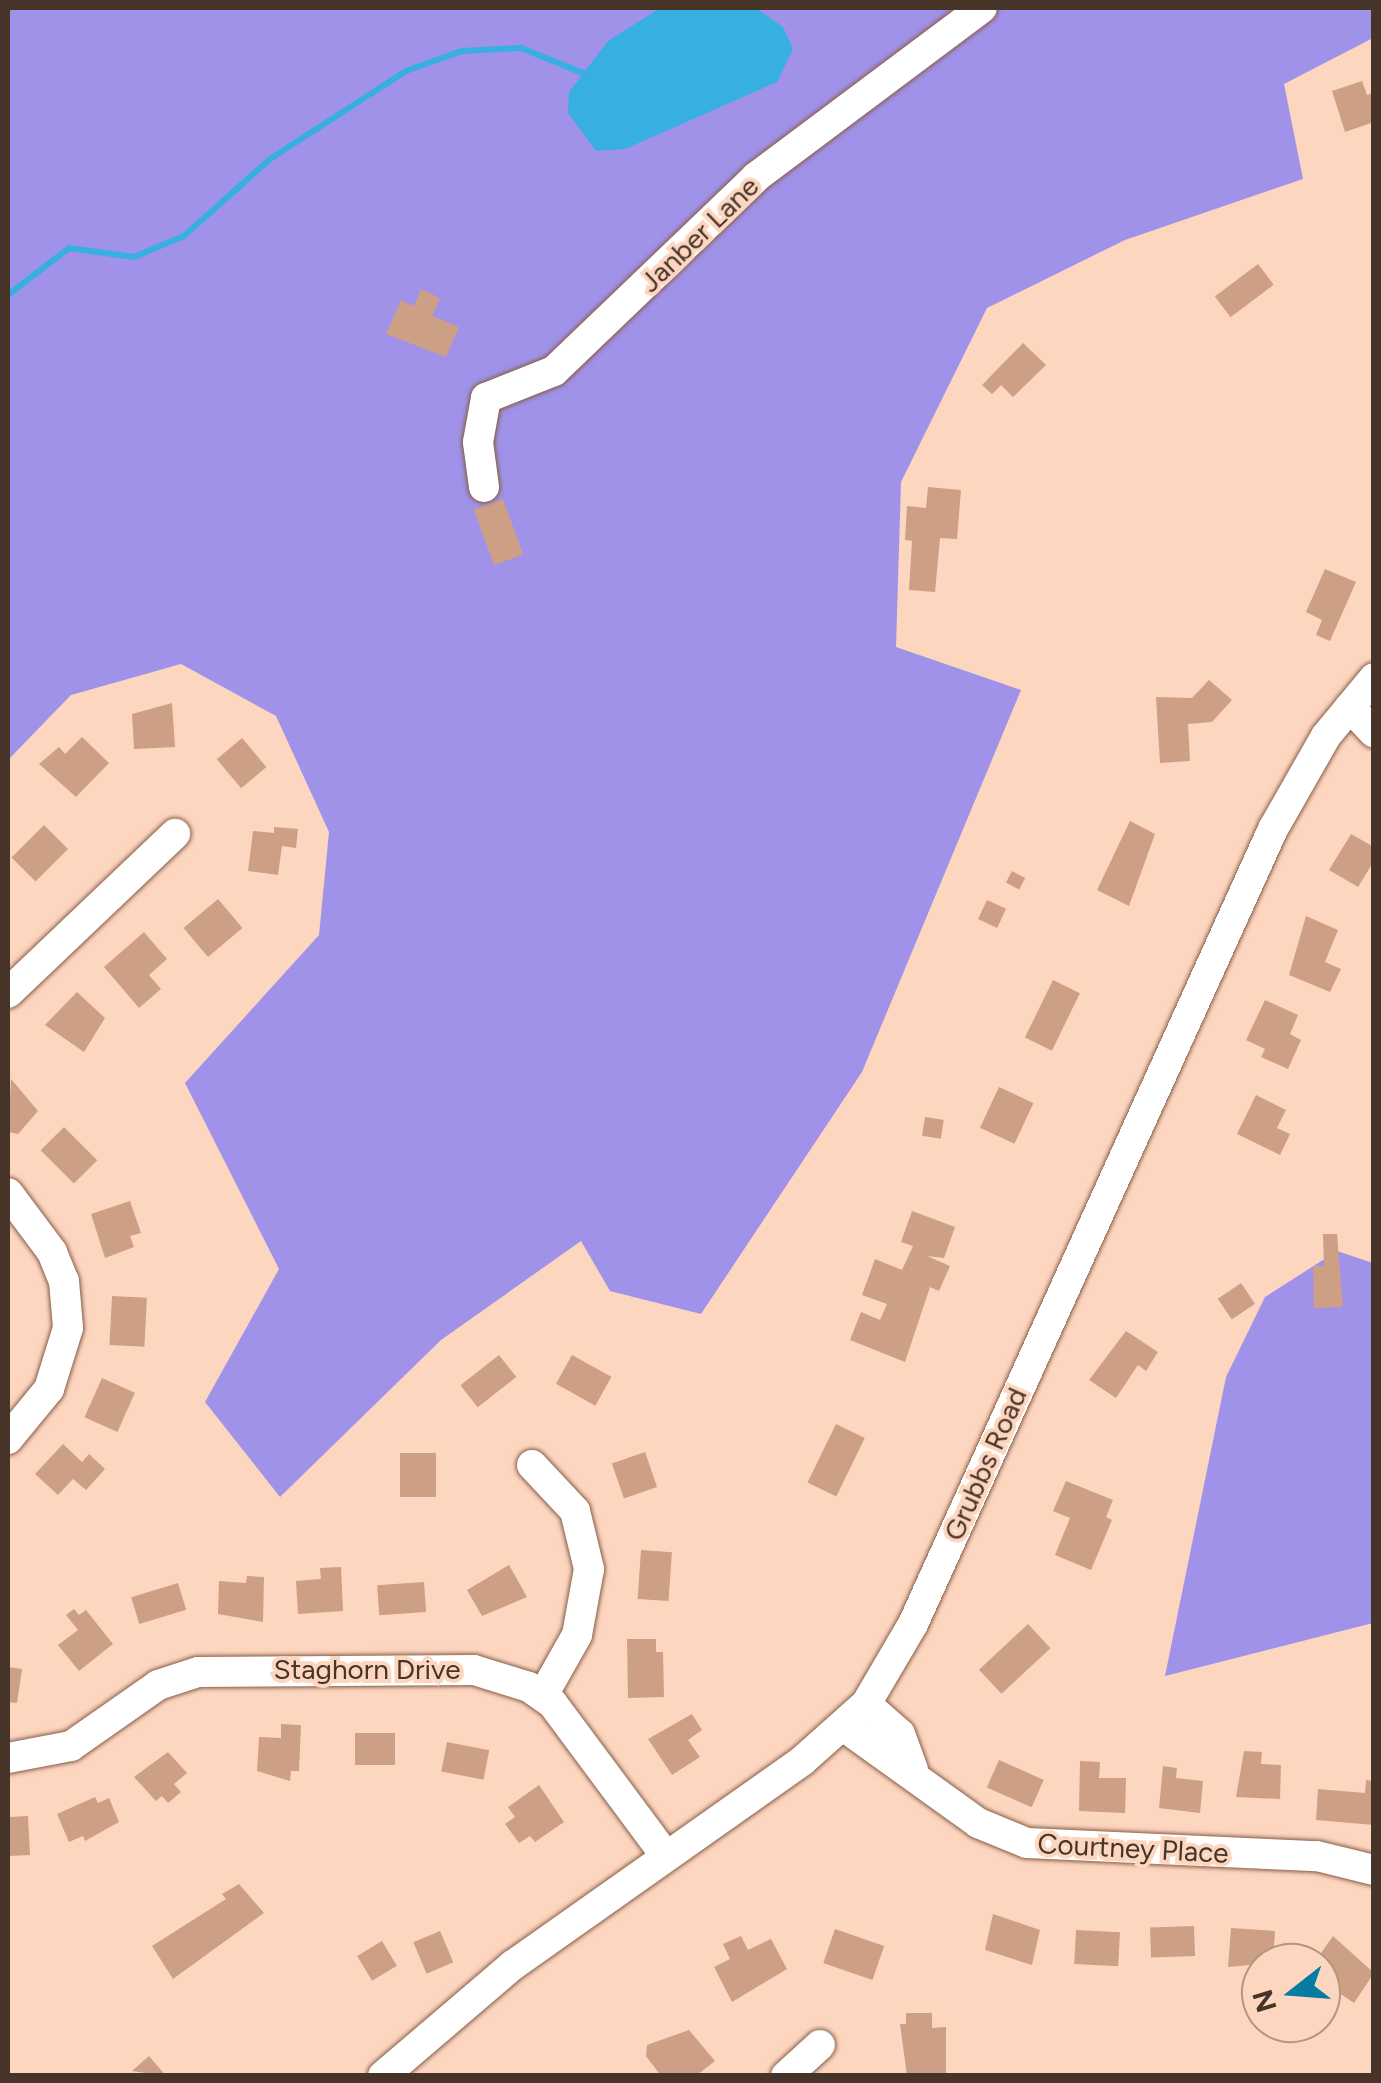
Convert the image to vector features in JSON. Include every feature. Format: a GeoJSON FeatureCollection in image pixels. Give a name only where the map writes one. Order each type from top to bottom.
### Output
{"type":"FeatureCollection","features":[{"type":"Feature","properties":{"kind":"street","name":"Janber Lane"},"geometry":{"type":"LineString","coordinates":[[484,487],[478,442],[486,398],[554,371],[756,177],[982,8]]}},
{"type":"Feature","properties":{"kind":"street","name":"Grubbs Road"},"geometry":{"type":"LineString","coordinates":[[383,2076],[513,1965],[846,1728],[866,1704],[913,1624],[1274,829],[1350,707],[1374,678]]}},
{"type":"Feature","properties":{"kind":"street"},"geometry":{"type":"LineString","coordinates":[[1350,707],[1374,733]]}},
{"type":"Feature","properties":{"kind":"street"},"geometry":{"type":"LineString","coordinates":[[8,993],[176,834]]}},
{"type":"Feature","properties":{"kind":"street"},"geometry":{"type":"LineString","coordinates":[[8,1193],[52,1252],[64,1281],[68,1328],[49,1389],[8,1439]]}},
{"type":"Feature","properties":{"kind":"street"},"geometry":{"type":"LineString","coordinates":[[532,1465],[575,1512],[589,1569],[577,1635],[543,1695]]}},
{"type":"Feature","properties":{"kind":"street","name":"Staghorn Drive"},"geometry":{"type":"LineString","coordinates":[[8,1758],[71,1746],[158,1685],[214,1670],[474,1670],[543,1695],[566,1717],[665,1855]]}},
{"type":"Feature","properties":{"kind":"street","name":"Courtney Place"},"geometry":{"type":"LineString","coordinates":[[866,1704],[900,1734],[913,1770]]}},
{"type":"Feature","properties":{"kind":"street","name":"Courtney Place"},"geometry":{"type":"LineString","coordinates":[[846,1728],[913,1770],[978,1823],[1027,1844],[1318,1856],[1374,1870]]}},
{"type":"Feature","properties":{"kind":"street"},"geometry":{"type":"LineString","coordinates":[[786,2076],[820,2045]]}},
{"type":"Feature","properties":{"kind":"shaded area"},"geometry":{"type":"Polygon","coordinates":[[[8,8],[1373,8],[1373,38],[1284,84],[1303,179],[1125,240],[987,308],[901,482],[896,647],[1021,690],[862,1072],[701,1314],[610,1291],[581,1241],[441,1340],[280,1497],[205,1402],[279,1269],[185,1083],[319,935],[329,832],[276,716],[181,664],[71,695],[8,760],[8,8]]]}},
{"type":"Feature","properties":{"kind":"shaded area"},"geometry":{"type":"Polygon","coordinates":[[[1337,1251],[1373,1263],[1373,1623],[1165,1676],[1226,1377],[1265,1297],[1337,1251]]]}},
{"type":"Feature","properties":{"kind":"water"},"geometry":{"type":"Polygon","coordinates":[[[660,8],[756,8],[783,27],[793,49],[777,82],[625,149],[596,151],[568,113],[569,92],[608,41],[660,8]]]}},
{"type":"Feature","properties":{"kind":"building"},"geometry":{"type":"Polygon","coordinates":[[[1362,81],[1367,95],[1374,93],[1374,122],[1345,132],[1332,91],[1362,81]]]}},
{"type":"Feature","properties":{"kind":"building"},"geometry":{"type":"Polygon","coordinates":[[[1258,264],[1274,285],[1231,317],[1215,296],[1258,264]]]}},
{"type":"Feature","properties":{"kind":"building"},"geometry":{"type":"Polygon","coordinates":[[[421,289],[440,298],[432,316],[459,327],[446,357],[386,334],[401,300],[414,306],[421,289]]]}},
{"type":"Feature","properties":{"kind":"building"},"geometry":{"type":"Polygon","coordinates":[[[1023,343],[1046,365],[1013,397],[1001,385],[992,394],[982,385],[1023,343]]]}},
{"type":"Feature","properties":{"kind":"building"},"geometry":{"type":"Polygon","coordinates":[[[928,487],[961,490],[957,539],[940,538],[935,592],[909,590],[912,541],[905,540],[907,506],[926,508],[928,487]]]}},
{"type":"Feature","properties":{"kind":"building"},"geometry":{"type":"Polygon","coordinates":[[[503,499],[523,554],[494,565],[474,510],[503,499]]]}},
{"type":"Feature","properties":{"kind":"building"},"geometry":{"type":"Polygon","coordinates":[[[1325,569],[1356,582],[1330,641],[1316,635],[1322,620],[1306,612],[1325,569]]]}},
{"type":"Feature","properties":{"kind":"building"},"geometry":{"type":"Polygon","coordinates":[[[1209,680],[1232,700],[1212,722],[1188,724],[1190,761],[1160,763],[1156,697],[1192,698],[1209,680]]]}},
{"type":"Feature","properties":{"kind":"building"},"geometry":{"type":"Polygon","coordinates":[[[172,703],[175,747],[134,749],[132,714],[172,703]]]}},
{"type":"Feature","properties":{"kind":"building"},"geometry":{"type":"Polygon","coordinates":[[[82,737],[109,763],[76,797],[39,764],[59,747],[65,754],[82,737]]]}},
{"type":"Feature","properties":{"kind":"building"},"geometry":{"type":"Polygon","coordinates":[[[242,738],[266,767],[241,788],[217,759],[242,738]]]}},
{"type":"Feature","properties":{"kind":"building"},"geometry":{"type":"Polygon","coordinates":[[[1130,821],[1155,834],[1129,906],[1097,890],[1130,821]]]}},
{"type":"Feature","properties":{"kind":"building"},"geometry":{"type":"Polygon","coordinates":[[[44,825],[68,849],[36,882],[11,858],[44,825]]]}},
{"type":"Feature","properties":{"kind":"building"},"geometry":{"type":"Polygon","coordinates":[[[274,827],[298,829],[296,848],[282,846],[278,875],[248,871],[253,831],[274,833],[274,827]]]}},
{"type":"Feature","properties":{"kind":"building"},"geometry":{"type":"Polygon","coordinates":[[[1351,834],[1374,847],[1374,861],[1358,887],[1329,870],[1351,834]]]}},
{"type":"Feature","properties":{"kind":"building"},"geometry":{"type":"Polygon","coordinates":[[[1012,871],[1025,878],[1019,890],[1006,882],[1012,871]]]}},
{"type":"Feature","properties":{"kind":"building"},"geometry":{"type":"Polygon","coordinates":[[[218,899],[242,928],[208,957],[184,928],[218,899]]]}},
{"type":"Feature","properties":{"kind":"building"},"geometry":{"type":"Polygon","coordinates":[[[987,900],[1006,909],[997,928],[978,919],[987,900]]]}},
{"type":"Feature","properties":{"kind":"building"},"geometry":{"type":"Polygon","coordinates":[[[1306,916],[1338,930],[1325,962],[1341,969],[1330,992],[1289,975],[1306,916]]]}},
{"type":"Feature","properties":{"kind":"building"},"geometry":{"type":"Polygon","coordinates":[[[144,932],[167,959],[149,975],[161,989],[139,1008],[104,967],[144,932]]]}},
{"type":"Feature","properties":{"kind":"building"},"geometry":{"type":"Polygon","coordinates":[[[1053,980],[1080,993],[1052,1051],[1025,1038],[1053,980]]]}},
{"type":"Feature","properties":{"kind":"building"},"geometry":{"type":"Polygon","coordinates":[[[77,992],[105,1018],[84,1052],[45,1025],[77,992]]]}},
{"type":"Feature","properties":{"kind":"building"},"geometry":{"type":"Polygon","coordinates":[[[1265,1000],[1298,1015],[1290,1034],[1301,1040],[1288,1069],[1261,1057],[1265,1049],[1246,1040],[1265,1000]]]}},
{"type":"Feature","properties":{"kind":"building"},"geometry":{"type":"Polygon","coordinates":[[[11,1079],[38,1111],[18,1134],[8,1132],[11,1079]]]}},
{"type":"Feature","properties":{"kind":"building"},"geometry":{"type":"Polygon","coordinates":[[[999,1087],[1033,1103],[1014,1144],[980,1128],[999,1087]]]}},
{"type":"Feature","properties":{"kind":"building"},"geometry":{"type":"Polygon","coordinates":[[[1256,1095],[1286,1110],[1277,1128],[1290,1134],[1280,1155],[1237,1134],[1256,1095]]]}},
{"type":"Feature","properties":{"kind":"building"},"geometry":{"type":"Polygon","coordinates":[[[925,1117],[944,1120],[941,1139],[922,1136],[925,1117]]]}},
{"type":"Feature","properties":{"kind":"building"},"geometry":{"type":"Polygon","coordinates":[[[64,1127],[97,1160],[74,1184],[41,1150],[64,1127]]]}},
{"type":"Feature","properties":{"kind":"building"},"geometry":{"type":"Polygon","coordinates":[[[130,1201],[141,1233],[130,1236],[134,1247],[105,1258],[91,1214],[130,1201]]]}},
{"type":"Feature","properties":{"kind":"building"},"geometry":{"type":"Polygon","coordinates":[[[912,1211],[955,1227],[944,1258],[927,1256],[950,1266],[939,1291],[930,1287],[905,1362],[850,1340],[861,1312],[880,1320],[887,1304],[862,1295],[875,1259],[902,1270],[913,1246],[901,1242],[912,1211]]]}},
{"type":"Feature","properties":{"kind":"building"},"geometry":{"type":"Polygon","coordinates":[[[1323,1234],[1337,1234],[1343,1307],[1314,1308],[1313,1266],[1324,1266],[1323,1234]]]}},
{"type":"Feature","properties":{"kind":"building"},"geometry":{"type":"Polygon","coordinates":[[[1241,1283],[1255,1304],[1232,1319],[1218,1299],[1241,1283]]]}},
{"type":"Feature","properties":{"kind":"building"},"geometry":{"type":"Polygon","coordinates":[[[112,1296],[147,1298],[144,1347],[109,1345],[112,1296]]]}},
{"type":"Feature","properties":{"kind":"building"},"geometry":{"type":"Polygon","coordinates":[[[1126,1331],[1158,1352],[1146,1371],[1138,1365],[1116,1398],[1089,1380],[1126,1331]]]}},
{"type":"Feature","properties":{"kind":"building"},"geometry":{"type":"Polygon","coordinates":[[[499,1355],[516,1377],[478,1407],[460,1385],[499,1355]]]}},
{"type":"Feature","properties":{"kind":"building"},"geometry":{"type":"Polygon","coordinates":[[[572,1355],[611,1377],[595,1406],[556,1384],[572,1355]]]}},
{"type":"Feature","properties":{"kind":"building"},"geometry":{"type":"Polygon","coordinates":[[[102,1378],[135,1393],[117,1432],[85,1417],[102,1378]]]}},
{"type":"Feature","properties":{"kind":"building"},"geometry":{"type":"Polygon","coordinates":[[[836,1424],[865,1438],[836,1496],[808,1482],[836,1424]]]}},
{"type":"Feature","properties":{"kind":"building"},"geometry":{"type":"Polygon","coordinates":[[[63,1444],[82,1462],[89,1454],[105,1469],[86,1490],[73,1479],[58,1495],[35,1474],[63,1444]]]}},
{"type":"Feature","properties":{"kind":"building"},"geometry":{"type":"Polygon","coordinates":[[[645,1452],[657,1487],[624,1498],[612,1463],[645,1452]]]}},
{"type":"Feature","properties":{"kind":"building"},"geometry":{"type":"Polygon","coordinates":[[[400,1453],[436,1453],[436,1497],[400,1497],[400,1453]]]}},
{"type":"Feature","properties":{"kind":"building"},"geometry":{"type":"Polygon","coordinates":[[[1066,1481],[1113,1500],[1106,1517],[1112,1520],[1091,1570],[1055,1555],[1070,1518],[1053,1511],[1066,1481]]]}},
{"type":"Feature","properties":{"kind":"building"},"geometry":{"type":"Polygon","coordinates":[[[641,1550],[672,1552],[669,1601],[638,1599],[641,1550]]]}},
{"type":"Feature","properties":{"kind":"building"},"geometry":{"type":"Polygon","coordinates":[[[509,1565],[527,1597],[482,1616],[467,1590],[509,1565]]]}},
{"type":"Feature","properties":{"kind":"building"},"geometry":{"type":"Polygon","coordinates":[[[341,1567],[343,1611],[298,1614],[296,1581],[321,1579],[320,1568],[341,1567]]]}},
{"type":"Feature","properties":{"kind":"building"},"geometry":{"type":"Polygon","coordinates":[[[247,1576],[264,1577],[263,1622],[218,1614],[219,1581],[246,1583],[247,1576]]]}},
{"type":"Feature","properties":{"kind":"building"},"geometry":{"type":"Polygon","coordinates":[[[424,1582],[426,1612],[379,1615],[377,1585],[424,1582]]]}},
{"type":"Feature","properties":{"kind":"building"},"geometry":{"type":"Polygon","coordinates":[[[178,1583],[186,1610],[139,1624],[131,1597],[178,1583]]]}},
{"type":"Feature","properties":{"kind":"building"},"geometry":{"type":"Polygon","coordinates":[[[74,1609],[79,1615],[86,1610],[113,1644],[79,1671],[58,1645],[78,1630],[66,1615],[74,1609]]]}},
{"type":"Feature","properties":{"kind":"building"},"geometry":{"type":"Polygon","coordinates":[[[1028,1624],[1051,1648],[1002,1694],[979,1670],[1028,1624]]]}},
{"type":"Feature","properties":{"kind":"building"},"geometry":{"type":"Polygon","coordinates":[[[627,1639],[656,1639],[656,1652],[663,1652],[664,1697],[628,1698],[627,1639]]]}},
{"type":"Feature","properties":{"kind":"building"},"geometry":{"type":"Polygon","coordinates":[[[8,1667],[22,1669],[17,1703],[8,1702],[8,1667]]]}},
{"type":"Feature","properties":{"kind":"building"},"geometry":{"type":"Polygon","coordinates":[[[692,1714],[702,1730],[688,1740],[700,1757],[672,1775],[648,1739],[692,1714]]]}},
{"type":"Feature","properties":{"kind":"building"},"geometry":{"type":"Polygon","coordinates":[[[281,1724],[301,1725],[299,1771],[291,1771],[290,1781],[257,1771],[259,1737],[281,1738],[281,1724]]]}},
{"type":"Feature","properties":{"kind":"building"},"geometry":{"type":"Polygon","coordinates":[[[355,1733],[395,1733],[395,1765],[355,1765],[355,1733]]]}},
{"type":"Feature","properties":{"kind":"building"},"geometry":{"type":"Polygon","coordinates":[[[447,1742],[489,1750],[483,1780],[441,1771],[447,1742]]]}},
{"type":"Feature","properties":{"kind":"building"},"geometry":{"type":"Polygon","coordinates":[[[1244,1751],[1262,1752],[1261,1764],[1281,1765],[1280,1799],[1236,1797],[1244,1751]]]}},
{"type":"Feature","properties":{"kind":"building"},"geometry":{"type":"Polygon","coordinates":[[[168,1752],[187,1773],[174,1784],[181,1792],[168,1803],[162,1796],[156,1801],[134,1777],[168,1752]]]}},
{"type":"Feature","properties":{"kind":"building"},"geometry":{"type":"Polygon","coordinates":[[[999,1760],[1044,1780],[1032,1807],[987,1787],[999,1760]]]}},
{"type":"Feature","properties":{"kind":"building"},"geometry":{"type":"Polygon","coordinates":[[[1080,1761],[1100,1762],[1099,1778],[1126,1778],[1125,1813],[1079,1811],[1080,1761]]]}},
{"type":"Feature","properties":{"kind":"building"},"geometry":{"type":"Polygon","coordinates":[[[1163,1766],[1177,1768],[1176,1778],[1203,1781],[1200,1813],[1159,1808],[1163,1766]]]}},
{"type":"Feature","properties":{"kind":"building"},"geometry":{"type":"Polygon","coordinates":[[[1366,1780],[1374,1781],[1374,1825],[1316,1820],[1318,1789],[1365,1793],[1366,1780]]]}},
{"type":"Feature","properties":{"kind":"building"},"geometry":{"type":"Polygon","coordinates":[[[539,1785],[564,1822],[535,1842],[530,1836],[519,1843],[505,1824],[515,1817],[508,1807],[539,1785]]]}},
{"type":"Feature","properties":{"kind":"building"},"geometry":{"type":"Polygon","coordinates":[[[95,1797],[98,1803],[109,1798],[119,1822],[85,1841],[83,1836],[69,1842],[57,1814],[95,1797]]]}},
{"type":"Feature","properties":{"kind":"building"},"geometry":{"type":"Polygon","coordinates":[[[28,1816],[30,1855],[8,1856],[10,1817],[28,1816]]]}},
{"type":"Feature","properties":{"kind":"building"},"geometry":{"type":"Polygon","coordinates":[[[239,1884],[264,1913],[173,1979],[152,1946],[226,1899],[222,1894],[239,1884]]]}},
{"type":"Feature","properties":{"kind":"building"},"geometry":{"type":"Polygon","coordinates":[[[993,1914],[1040,1930],[1032,1965],[985,1950],[993,1914]]]}},
{"type":"Feature","properties":{"kind":"building"},"geometry":{"type":"Polygon","coordinates":[[[1194,1926],[1195,1956],[1151,1958],[1150,1928],[1194,1926]]]}},
{"type":"Feature","properties":{"kind":"building"},"geometry":{"type":"Polygon","coordinates":[[[1231,1928],[1275,1931],[1274,1943],[1241,1943],[1241,1966],[1228,1967],[1231,1928]]]}},
{"type":"Feature","properties":{"kind":"building"},"geometry":{"type":"Polygon","coordinates":[[[835,1929],[884,1946],[872,1980],[823,1963],[835,1929]]]}},
{"type":"Feature","properties":{"kind":"building"},"geometry":{"type":"Polygon","coordinates":[[[1076,1930],[1120,1932],[1118,1966],[1074,1964],[1076,1930]]]}},
{"type":"Feature","properties":{"kind":"building"},"geometry":{"type":"Polygon","coordinates":[[[440,1931],[453,1962],[427,1974],[413,1942],[440,1931]]]}},
{"type":"Feature","properties":{"kind":"building"},"geometry":{"type":"Polygon","coordinates":[[[741,1936],[748,1950],[771,1939],[787,1969],[732,2002],[714,1967],[730,1959],[723,1944],[741,1936]]]}},
{"type":"Feature","properties":{"kind":"building"},"geometry":{"type":"Polygon","coordinates":[[[382,1941],[397,1966],[372,1981],[357,1956],[382,1941]]]}},
{"type":"Feature","properties":{"kind":"building"},"geometry":{"type":"Polygon","coordinates":[[[1341,1943],[1374,1973],[1354,2003],[1341,1994],[1341,1943]]]}},
{"type":"Feature","properties":{"kind":"building"},"geometry":{"type":"Polygon","coordinates":[[[906,2013],[932,2013],[932,2028],[946,2027],[946,2076],[907,2076],[900,2024],[906,2024],[906,2013]]]}},
{"type":"Feature","properties":{"kind":"building"},"geometry":{"type":"Polygon","coordinates":[[[689,2030],[715,2061],[696,2076],[661,2076],[646,2056],[647,2045],[689,2030]]]}},
{"type":"Feature","properties":{"kind":"building"},"geometry":{"type":"Polygon","coordinates":[[[149,2056],[166,2076],[132,2071],[149,2056]]]}},
{"type":"Feature","properties":{"kind":"waterway"},"geometry":{"type":"LineString","coordinates":[[8,295],[69,248],[134,257],[184,236],[270,159],[406,71],[462,51],[521,48],[583,73]]}}]}
